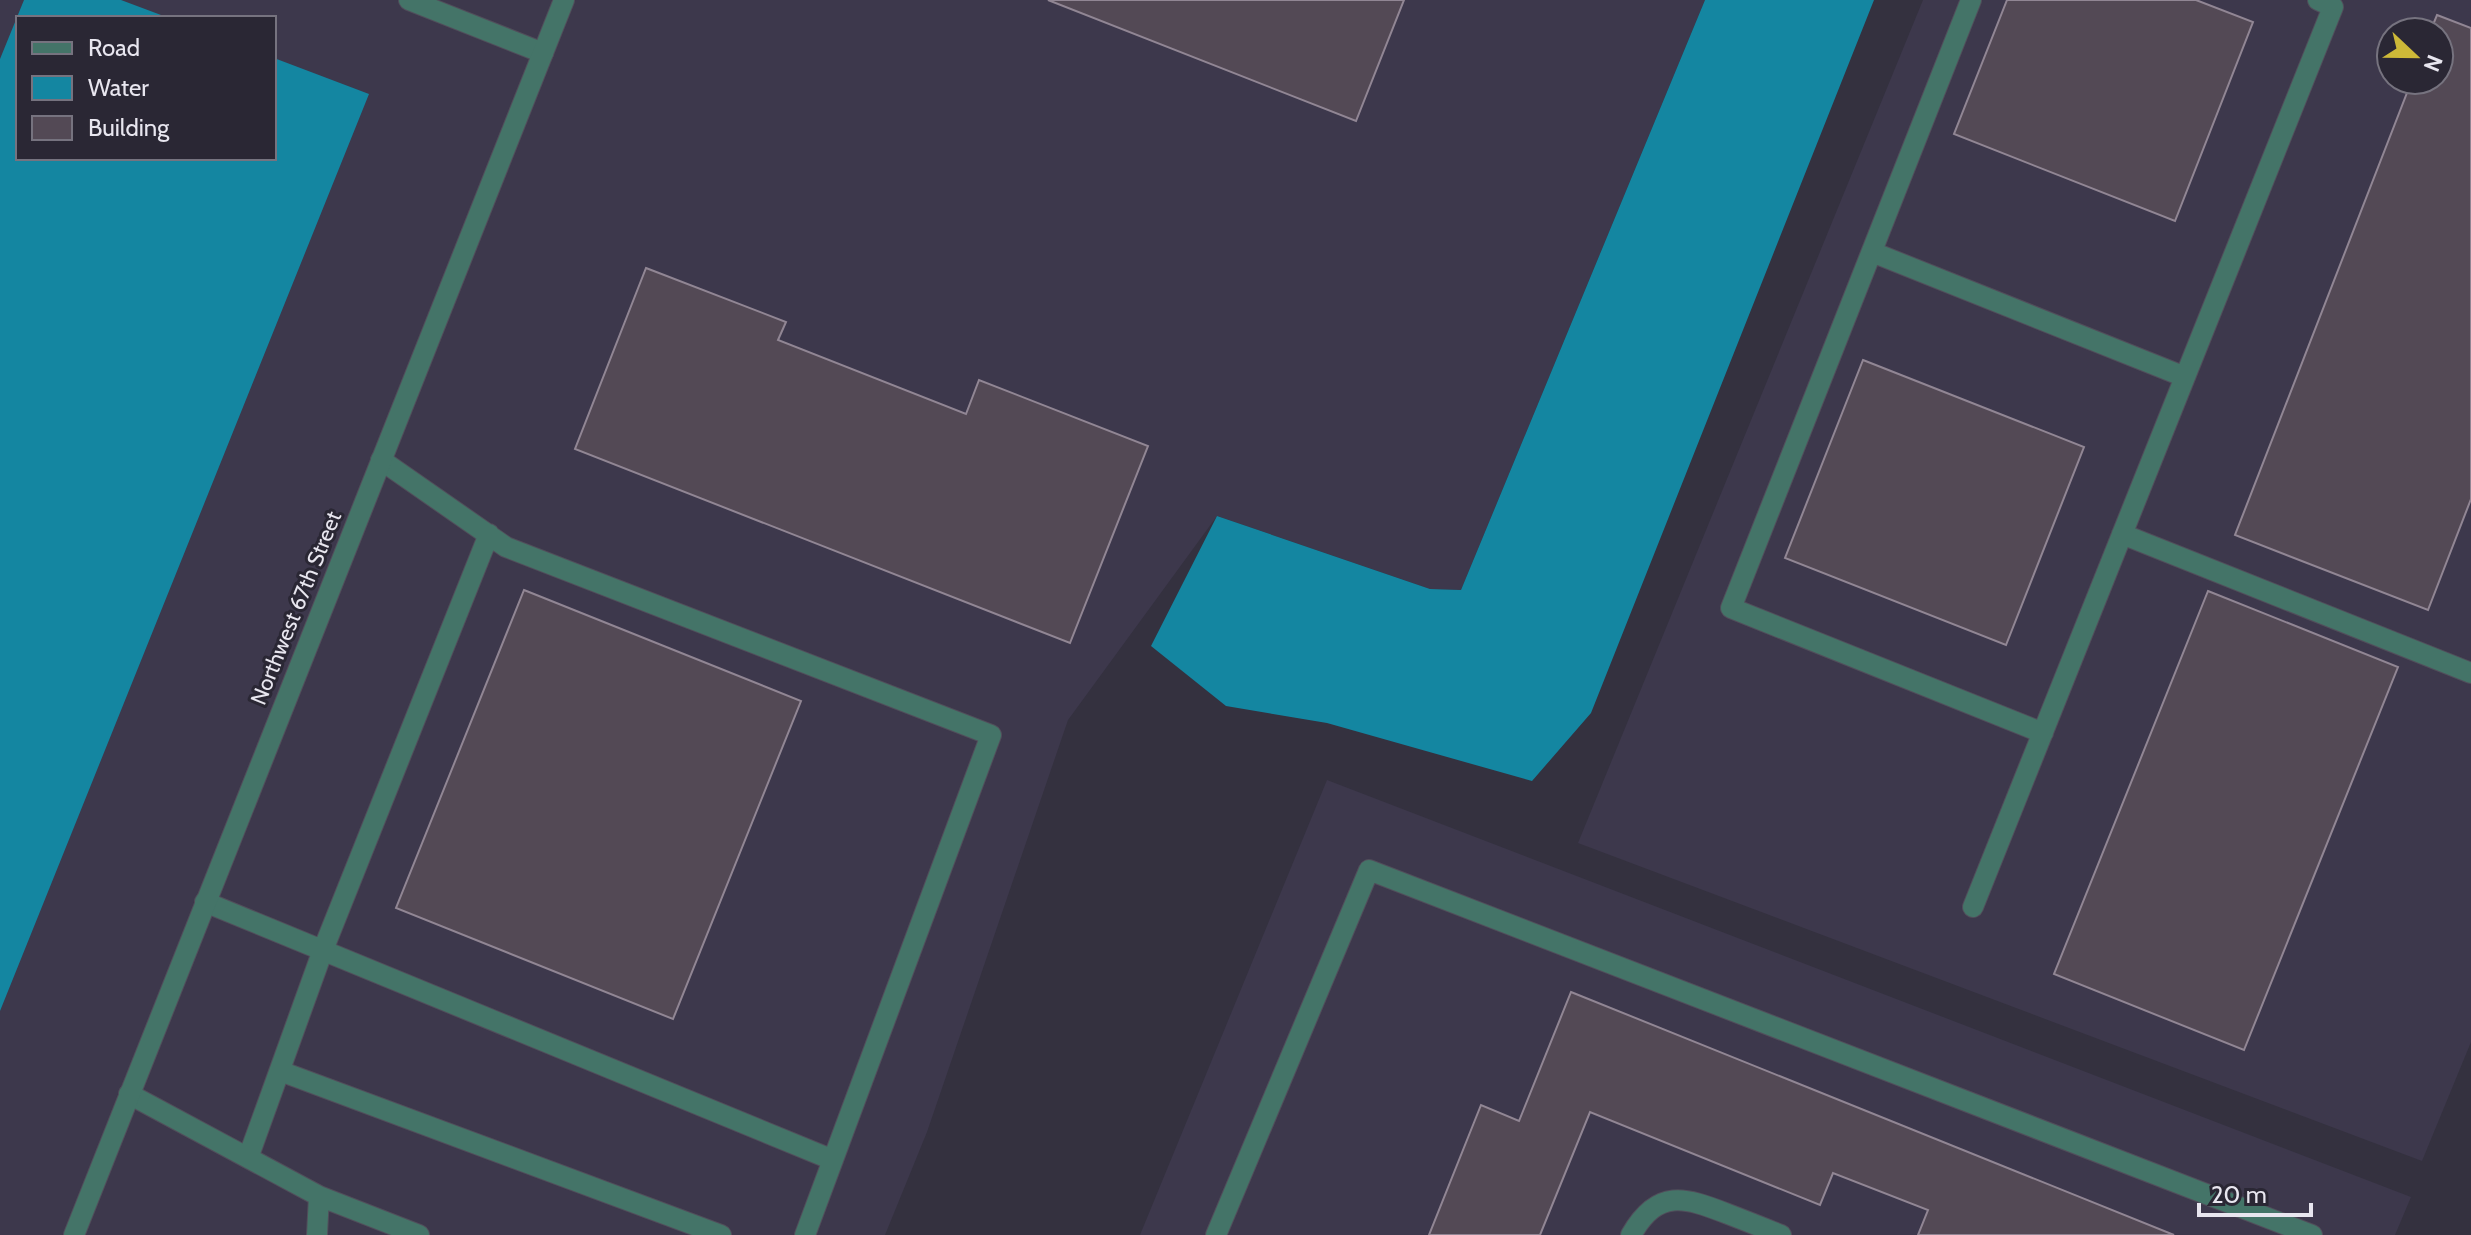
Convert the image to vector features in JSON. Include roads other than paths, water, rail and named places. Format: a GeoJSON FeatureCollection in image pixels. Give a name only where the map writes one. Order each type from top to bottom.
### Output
{"type":"FeatureCollection","features":[{"type":"Feature","properties":{"kind":"street"},"geometry":{"type":"LineString","coordinates":[[409,0],[543,53]]}},
{"type":"Feature","properties":{"kind":"street","name":"Northwest 67th Street"},"geometry":{"type":"LineString","coordinates":[[74,1235],[564,0]]}},
{"type":"Feature","properties":{"kind":"street"},"geometry":{"type":"LineString","coordinates":[[1971,0],[1731,608],[2043,733]]}},
{"type":"Feature","properties":{"kind":"street"},"geometry":{"type":"LineString","coordinates":[[1973,907],[2333,7],[2318,0]]}},
{"type":"Feature","properties":{"kind":"street"},"geometry":{"type":"LineString","coordinates":[[1872,252],[2185,377]]}},
{"type":"Feature","properties":{"kind":"street"},"geometry":{"type":"LineString","coordinates":[[381,460],[506,547],[991,735],[805,1235]]}},
{"type":"Feature","properties":{"kind":"street"},"geometry":{"type":"LineString","coordinates":[[248,1158],[323,950],[489,534]]}},
{"type":"Feature","properties":{"kind":"street"},"geometry":{"type":"LineString","coordinates":[[2122,534],[2471,673]]}},
{"type":"Feature","properties":{"kind":"street"},"geometry":{"type":"LineString","coordinates":[[1216,1235],[1369,870],[2312,1235]]}},
{"type":"Feature","properties":{"kind":"street"},"geometry":{"type":"LineString","coordinates":[[205,902],[833,1160]]}},
{"type":"Feature","properties":{"kind":"street"},"geometry":{"type":"LineString","coordinates":[[280,1071],[721,1235]]}},
{"type":"Feature","properties":{"kind":"street"},"geometry":{"type":"LineString","coordinates":[[129,1094],[319,1196],[419,1235]]}},
{"type":"Feature","properties":{"kind":"street"},"geometry":{"type":"LineString","coordinates":[[317,1235],[319,1196]]}},
{"type":"Feature","properties":{"kind":"street"},"geometry":{"type":"LineString","coordinates":[[1631,1235],[1641,1217],[1659,1204],[1677,1199],[1699,1203],[1781,1235]]}},
{"type":"Feature","properties":{"kind":"water"},"geometry":{"type":"Polygon","coordinates":[[[24,0],[121,0],[164,16],[17,16],[24,0]]]}},
{"type":"Feature","properties":{"kind":"water"},"geometry":{"type":"Polygon","coordinates":[[[1705,0],[1874,0],[1591,713],[1532,781],[1327,723],[1226,706],[1151,646],[1217,516],[1430,589],[1461,590],[1705,0]]]}},
{"type":"Feature","properties":{"kind":"water"},"geometry":{"type":"Polygon","coordinates":[[[16,20],[16,160],[276,160],[276,59],[369,94],[0,1011],[0,59],[16,20]]]}}]}
